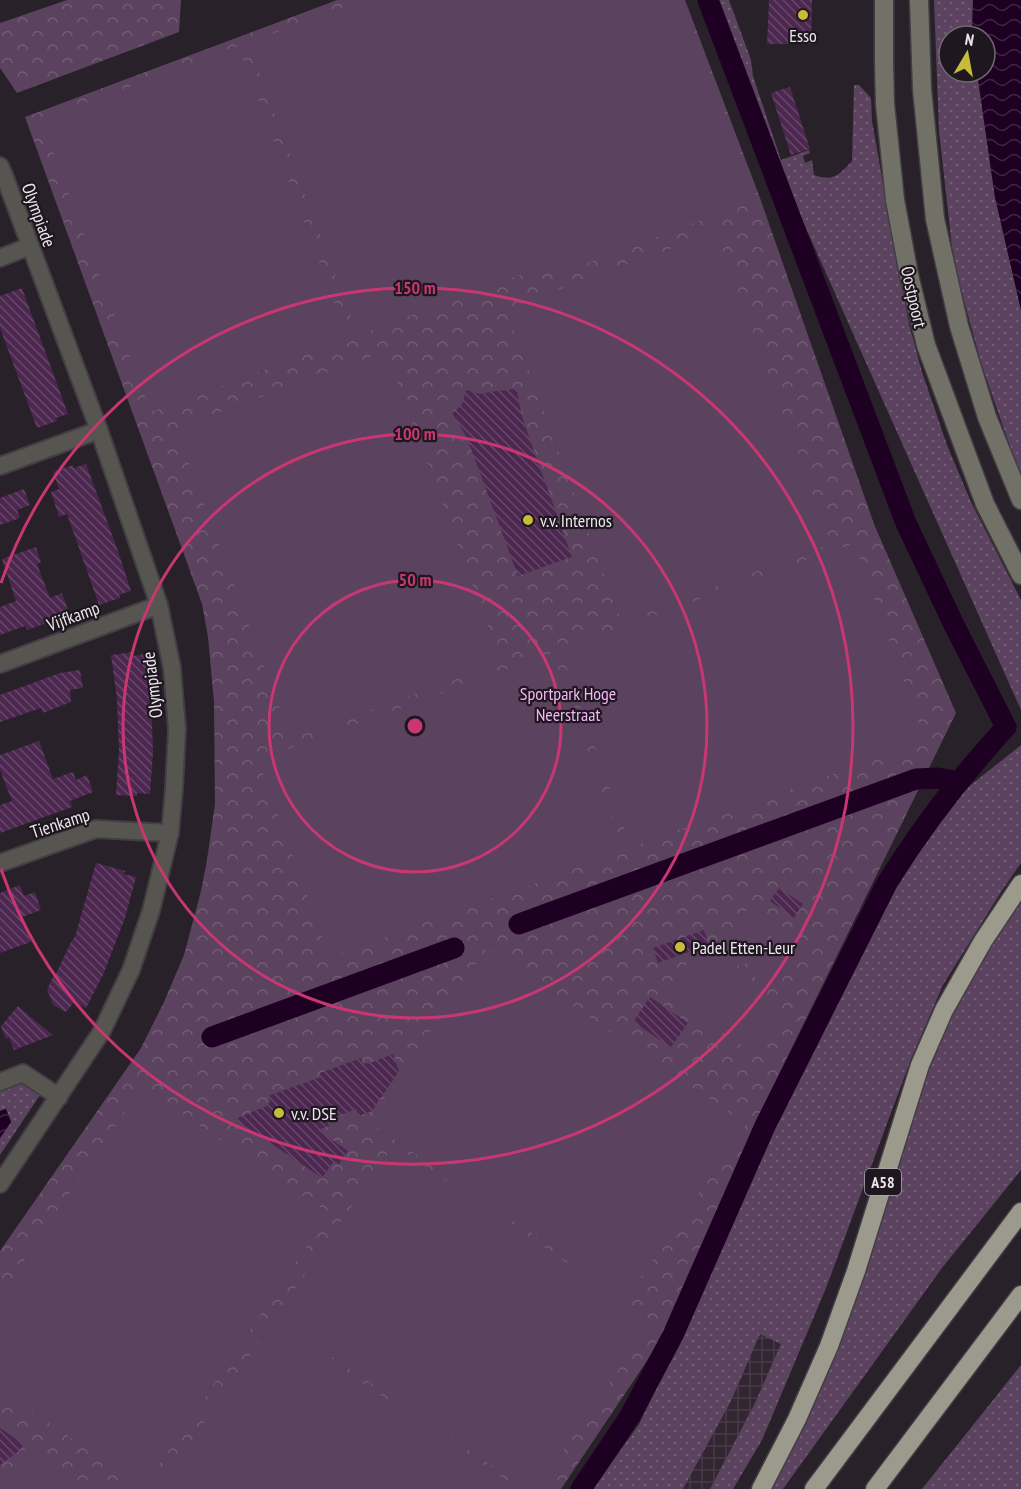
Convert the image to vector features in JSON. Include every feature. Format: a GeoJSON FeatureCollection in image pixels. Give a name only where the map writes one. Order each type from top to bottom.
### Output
{"type":"FeatureCollection","features":[{"type":"Feature","properties":{"kind":"highway","name":"A58"},"geometry":{"type":"LineString","coordinates":[[761,1489],[797,1419],[829,1346],[856,1271],[920,1065],[944,1010],[982,941],[1021,884]]}},
{"type":"Feature","properties":{"kind":"highway"},"geometry":{"type":"LineString","coordinates":[[814,1489],[1021,1212]]}},
{"type":"Feature","properties":{"kind":"highway"},"geometry":{"type":"LineString","coordinates":[[875,1489],[1021,1295]]}},
{"type":"Feature","properties":{"kind":"main road","name":"Oostpoort"},"geometry":{"type":"LineString","coordinates":[[884,0],[885,104],[895,200],[909,275],[926,345],[981,493],[1021,575]]}},
{"type":"Feature","properties":{"kind":"main road","name":"Oostpoort"},"geometry":{"type":"LineString","coordinates":[[919,0],[922,89],[935,219],[959,326],[984,406],[1021,500]]}},
{"type":"Feature","properties":{"kind":"street","name":"Olympiade"},"geometry":{"type":"LineString","coordinates":[[0,166],[99,430],[159,605],[172,668],[177,729],[170,833],[152,911],[131,970],[102,1031],[0,1184]]}},
{"type":"Feature","properties":{"kind":"street"},"geometry":{"type":"LineString","coordinates":[[0,258],[30,246]]}},
{"type":"Feature","properties":{"kind":"street"},"geometry":{"type":"LineString","coordinates":[[0,466],[99,430]]}},
{"type":"Feature","properties":{"kind":"street","name":"Vijfkamp"},"geometry":{"type":"LineString","coordinates":[[0,664],[159,605]]}},
{"type":"Feature","properties":{"kind":"street","name":"Tienkamp"},"geometry":{"type":"LineString","coordinates":[[0,863],[96,829],[170,833]]}},
{"type":"Feature","properties":{"kind":"street"},"geometry":{"type":"LineString","coordinates":[[0,1082],[23,1073],[59,1096]]}},
{"type":"Feature","properties":{"kind":"shaded area"},"geometry":{"type":"Polygon","coordinates":[[[760,1334],[782,1344],[755,1403],[710,1489],[683,1489],[731,1401],[760,1334]]]}},
{"type":"Feature","properties":{"kind":"green space"},"geometry":{"type":"Polygon","coordinates":[[[67,0],[181,0],[179,32],[17,93],[0,68],[0,23],[67,0]]]}},
{"type":"Feature","properties":{"kind":"green space","name":"Sportpark Hoge Neerstraat"},"geometry":{"type":"Polygon","coordinates":[[[337,0],[685,0],[760,198],[874,524],[956,713],[753,1127],[667,1331],[561,1489],[0,1489],[0,1251],[141,1048],[164,1002],[184,955],[201,891],[215,804],[214,702],[208,637],[202,604],[25,117],[337,0]]]}},
{"type":"Feature","properties":{"kind":"green space"},"geometry":{"type":"Polygon","coordinates":[[[363,0],[682,0],[757,199],[559,274],[555,262],[358,335],[248,43],[363,0]]]}},
{"type":"Feature","properties":{"kind":"green space"},"geometry":{"type":"Polygon","coordinates":[[[715,0],[729,0],[751,60],[753,76],[781,160],[809,150],[810,153],[803,156],[805,163],[812,160],[814,175],[826,178],[835,176],[852,161],[854,85],[859,85],[871,98],[872,121],[887,206],[909,324],[922,372],[947,445],[971,502],[1021,600],[1021,710],[776,161],[715,0]]]}},
{"type":"Feature","properties":{"kind":"green space"},"geometry":{"type":"Polygon","coordinates":[[[934,0],[973,0],[972,24],[937,24],[937,79],[934,0]]]}},
{"type":"Feature","properties":{"kind":"green space"},"geometry":{"type":"Polygon","coordinates":[[[238,46],[348,339],[151,412],[41,120],[238,46]]]}},
{"type":"Feature","properties":{"kind":"green space"},"geometry":{"type":"Polygon","coordinates":[[[937,84],[979,84],[995,197],[1021,310],[1021,478],[982,366],[954,265],[939,131],[937,84]]]}},
{"type":"Feature","properties":{"kind":"green space"},"geometry":{"type":"Polygon","coordinates":[[[716,232],[831,544],[621,621],[506,309],[716,232]]]}},
{"type":"Feature","properties":{"kind":"green space"},"geometry":{"type":"Polygon","coordinates":[[[386,351],[501,662],[291,739],[176,428],[386,351]]]}},
{"type":"Feature","properties":{"kind":"green space"},"geometry":{"type":"Polygon","coordinates":[[[854,543],[925,741],[631,847],[560,650],[854,543]]]}},
{"type":"Feature","properties":{"kind":"green space"},"geometry":{"type":"Polygon","coordinates":[[[552,653],[624,851],[330,957],[258,760],[552,653]]]}},
{"type":"Feature","properties":{"kind":"green space"},"geometry":{"type":"Polygon","coordinates":[[[1021,745],[1021,863],[943,985],[911,1059],[826,1288],[762,1440],[733,1489],[710,1489],[755,1403],[781,1344],[760,1334],[731,1401],[683,1489],[593,1489],[639,1424],[684,1332],[773,1131],[902,869],[957,796],[1021,745]]]}},
{"type":"Feature","properties":{"kind":"green space"},"geometry":{"type":"Polygon","coordinates":[[[1021,899],[1021,1170],[942,1268],[783,1489],[765,1489],[939,1037],[963,988],[1021,899]]]}},
{"type":"Feature","properties":{"kind":"green space"},"geometry":{"type":"Polygon","coordinates":[[[750,905],[774,921],[742,968],[718,952],[750,905]]]}},
{"type":"Feature","properties":{"kind":"green space"},"geometry":{"type":"Polygon","coordinates":[[[779,925],[804,941],[772,988],[747,972],[779,925]]]}},
{"type":"Feature","properties":{"kind":"green space"},"geometry":{"type":"Polygon","coordinates":[[[487,948],[746,1124],[627,1298],[369,1122],[487,948]]]}},
{"type":"Feature","properties":{"kind":"green space"},"geometry":{"type":"Polygon","coordinates":[[[697,950],[785,1010],[755,1054],[667,994],[697,950]]]}},
{"type":"Feature","properties":{"kind":"green space"},"geometry":{"type":"Polygon","coordinates":[[[18,1081],[30,1085],[40,1095],[0,1155],[0,1138],[11,1122],[6,1109],[0,1111],[0,1088],[18,1081]]]}},
{"type":"Feature","properties":{"kind":"green space"},"geometry":{"type":"Polygon","coordinates":[[[142,1087],[329,1213],[144,1487],[0,1390],[0,1297],[142,1087]]]}},
{"type":"Feature","properties":{"kind":"green space"},"geometry":{"type":"Polygon","coordinates":[[[394,1145],[652,1321],[537,1489],[526,1489],[275,1318],[394,1145]]]}},
{"type":"Feature","properties":{"kind":"green space"},"geometry":{"type":"Polygon","coordinates":[[[273,1322],[518,1489],[159,1489],[273,1322]]]}},
{"type":"Feature","properties":{"kind":"green space"},"geometry":{"type":"Polygon","coordinates":[[[1021,1365],[1021,1489],[922,1489],[1021,1365]]]}},
{"type":"Feature","properties":{"kind":"green space"},"geometry":{"type":"Polygon","coordinates":[[[26,1449],[85,1489],[0,1489],[26,1449]]]}},
{"type":"Feature","properties":{"kind":"water"},"geometry":{"type":"Polygon","coordinates":[[[973,0],[1021,0],[1021,310],[995,197],[979,84],[997,84],[997,24],[972,24],[973,0]]]}},
{"type":"Feature","properties":{"kind":"water"},"geometry":{"type":"Polygon","coordinates":[[[6,1109],[11,1122],[0,1138],[0,1111],[6,1109]]]}},
{"type":"Feature","properties":{"kind":"building"},"geometry":{"type":"Polygon","coordinates":[[[769,0],[812,0],[811,44],[767,44],[769,0]]]}},
{"type":"Feature","properties":{"kind":"building"},"geometry":{"type":"Polygon","coordinates":[[[790,87],[810,149],[791,155],[771,93],[790,87]]]}},
{"type":"Feature","properties":{"kind":"building"},"geometry":{"type":"Polygon","coordinates":[[[22,288],[68,414],[56,418],[57,421],[37,428],[0,328],[0,296],[22,288]]]}},
{"type":"Feature","properties":{"kind":"building"},"geometry":{"type":"Polygon","coordinates":[[[517,389],[524,423],[572,557],[518,576],[467,438],[452,413],[462,405],[466,390],[480,394],[517,389]]]}},
{"type":"Feature","properties":{"kind":"building"},"geometry":{"type":"Polygon","coordinates":[[[86,464],[131,591],[119,595],[120,598],[99,605],[67,514],[59,517],[51,492],[59,489],[53,472],[73,465],[74,468],[86,464]]]}},
{"type":"Feature","properties":{"kind":"building"},"geometry":{"type":"Polygon","coordinates":[[[24,489],[30,505],[17,510],[20,518],[0,525],[0,498],[24,489]]]}},
{"type":"Feature","properties":{"kind":"building"},"geometry":{"type":"Polygon","coordinates":[[[36,547],[41,562],[37,564],[50,598],[62,593],[68,610],[56,615],[58,619],[27,630],[25,626],[0,635],[0,607],[16,601],[2,559],[36,547]]]}},
{"type":"Feature","properties":{"kind":"building"},"geometry":{"type":"Polygon","coordinates":[[[132,652],[132,656],[145,654],[151,696],[153,752],[150,794],[137,793],[137,796],[116,795],[119,751],[117,699],[111,655],[132,652]]]}},
{"type":"Feature","properties":{"kind":"building"},"geometry":{"type":"Polygon","coordinates":[[[80,670],[83,688],[70,690],[71,702],[43,713],[41,708],[0,722],[0,695],[60,673],[80,670]]]}},
{"type":"Feature","properties":{"kind":"building"},"geometry":{"type":"Polygon","coordinates":[[[39,741],[53,779],[73,772],[76,780],[87,775],[93,792],[70,801],[72,807],[0,833],[0,805],[12,801],[0,770],[0,755],[39,741]]]}},
{"type":"Feature","properties":{"kind":"building"},"geometry":{"type":"Polygon","coordinates":[[[96,863],[125,871],[124,874],[136,877],[125,918],[103,975],[86,1008],[74,1002],[66,1012],[53,1005],[47,989],[75,937],[96,863]]]}},
{"type":"Feature","properties":{"kind":"building"},"geometry":{"type":"Polygon","coordinates":[[[20,885],[24,896],[35,892],[41,910],[22,917],[31,942],[0,953],[0,893],[20,885]]]}},
{"type":"Feature","properties":{"kind":"building"},"geometry":{"type":"Polygon","coordinates":[[[779,888],[803,904],[794,918],[770,901],[779,888]]]}},
{"type":"Feature","properties":{"kind":"building"},"geometry":{"type":"Polygon","coordinates":[[[704,930],[709,945],[658,963],[653,948],[704,930]]]}},
{"type":"Feature","properties":{"kind":"building"},"geometry":{"type":"Polygon","coordinates":[[[650,997],[688,1023],[671,1047],[633,1022],[650,997]]]}},
{"type":"Feature","properties":{"kind":"building"},"geometry":{"type":"Polygon","coordinates":[[[18,1006],[53,1035],[14,1050],[1,1026],[18,1006]]]}},
{"type":"Feature","properties":{"kind":"building"},"geometry":{"type":"Polygon","coordinates":[[[393,1054],[399,1071],[372,1111],[359,1116],[356,1109],[327,1120],[329,1126],[318,1130],[348,1151],[339,1164],[334,1161],[322,1178],[235,1119],[267,1106],[270,1102],[268,1096],[321,1077],[320,1073],[361,1058],[363,1064],[367,1064],[393,1054]]]}},
{"type":"Feature","properties":{"kind":"building"},"geometry":{"type":"Polygon","coordinates":[[[0,1428],[24,1444],[19,1451],[0,1465],[0,1428]]]}},
{"type":"Feature","properties":{"kind":"waterway"},"geometry":{"type":"LineString","coordinates":[[581,1489],[630,1416],[673,1335],[765,1126],[887,883],[943,802],[1006,727],[906,523],[708,0]]}},
{"type":"Feature","properties":{"kind":"waterway"},"geometry":{"type":"LineString","coordinates":[[519,924],[916,779],[938,778],[959,782]]}},
{"type":"Feature","properties":{"kind":"waterway"},"geometry":{"type":"LineString","coordinates":[[212,1037],[454,948]]}},
{"type":"Feature","properties":{"kind":"place","name":"Esso"},"geometry":{"type":"Point","coordinates":[803,15]}},
{"type":"Feature","properties":{"kind":"place","name":"v.v. Internos"},"geometry":{"type":"Point","coordinates":[528,520]}},
{"type":"Feature","properties":{"kind":"place","name":"Padel Etten-Leur"},"geometry":{"type":"Point","coordinates":[680,947]}},
{"type":"Feature","properties":{"kind":"place","name":"v.v. DSE"},"geometry":{"type":"Point","coordinates":[279,1113]}}]}
